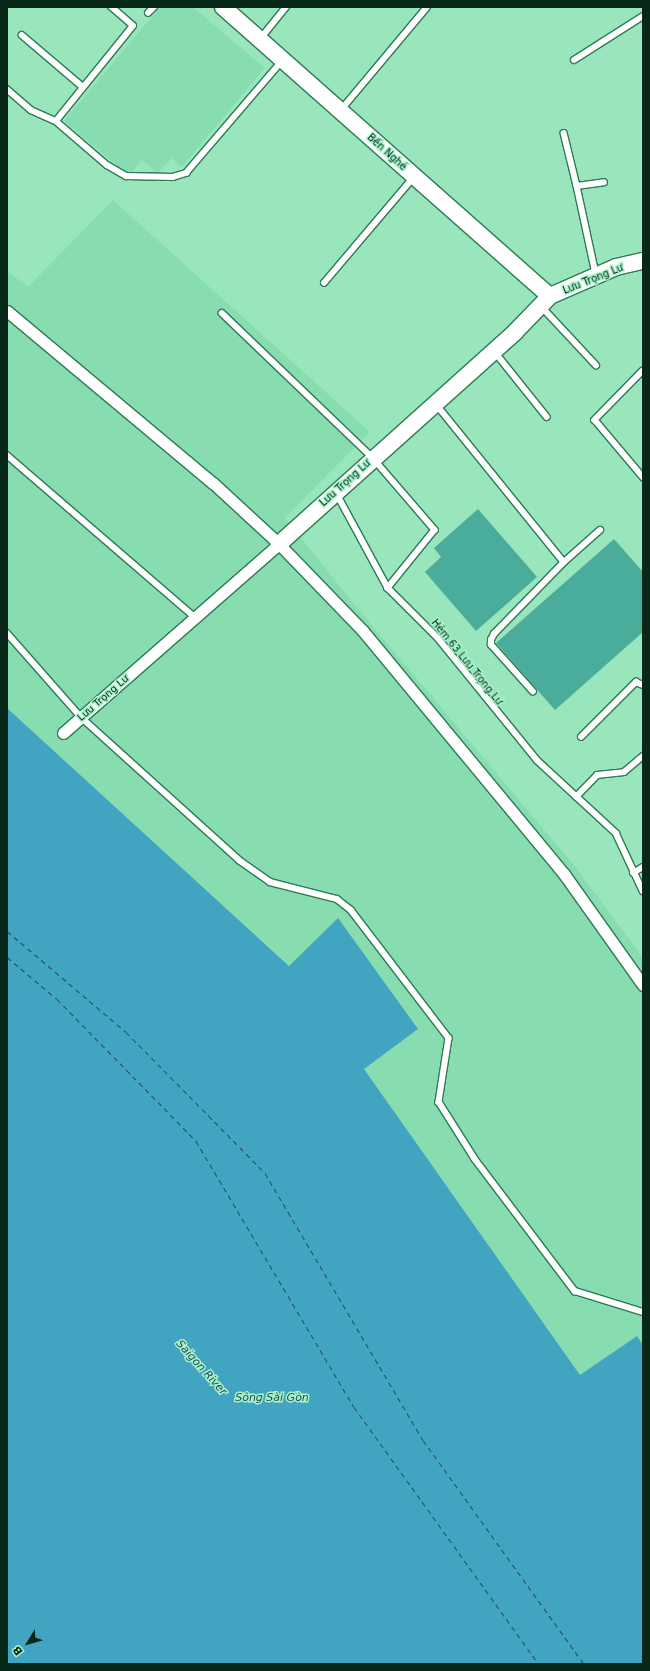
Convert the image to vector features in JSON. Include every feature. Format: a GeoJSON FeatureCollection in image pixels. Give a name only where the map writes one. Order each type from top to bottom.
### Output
{"type":"FeatureCollection","features":[{"type":"Feature","properties":{"kind":"street","name":"Bến Nghé"},"geometry":{"type":"LineString","coordinates":[[224,7],[284,59],[414,177],[546,301]]}},
{"type":"Feature","properties":{"kind":"street","name":"Lưu Trọng Lư"},"geometry":{"type":"LineString","coordinates":[[63,733],[279,544],[434,403],[494,351],[546,301],[616,267],[643,262]]}},
{"type":"Feature","properties":{"kind":"street"},"geometry":{"type":"LineString","coordinates":[[7,311],[213,483],[279,544],[368,637],[564,874],[643,985]]}},
{"type":"Feature","properties":{"kind":"lane"},"geometry":{"type":"LineString","coordinates":[[56,121],[133,26],[111,7]]}},
{"type":"Feature","properties":{"kind":"lane"},"geometry":{"type":"LineString","coordinates":[[148,13],[154,7]]}},
{"type":"Feature","properties":{"kind":"lane"},"geometry":{"type":"LineString","coordinates":[[261,39],[286,7]]}},
{"type":"Feature","properties":{"kind":"lane"},"geometry":{"type":"LineString","coordinates":[[340,110],[427,7]]}},
{"type":"Feature","properties":{"kind":"lane"},"geometry":{"type":"LineString","coordinates":[[574,60],[643,16]]}},
{"type":"Feature","properties":{"kind":"lane"},"geometry":{"type":"LineString","coordinates":[[22,35],[83,87]]}},
{"type":"Feature","properties":{"kind":"lane"},"geometry":{"type":"LineString","coordinates":[[7,89],[31,110],[56,121],[107,165],[126,176],[173,177],[186,173],[284,59]]}},
{"type":"Feature","properties":{"kind":"lane"},"geometry":{"type":"LineString","coordinates":[[564,133],[596,277]]}},
{"type":"Feature","properties":{"kind":"lane"},"geometry":{"type":"LineString","coordinates":[[324,283],[414,177]]}},
{"type":"Feature","properties":{"kind":"lane"},"geometry":{"type":"LineString","coordinates":[[577,186],[604,182]]}},
{"type":"Feature","properties":{"kind":"lane"},"geometry":{"type":"LineString","coordinates":[[546,301],[596,364]]}},
{"type":"Feature","properties":{"kind":"lane"},"geometry":{"type":"LineString","coordinates":[[222,313],[373,458],[435,530],[388,588]]}},
{"type":"Feature","properties":{"kind":"lane"},"geometry":{"type":"LineString","coordinates":[[494,351],[547,417]]}},
{"type":"Feature","properties":{"kind":"lane"},"geometry":{"type":"LineString","coordinates":[[643,371],[595,420],[643,477]]}},
{"type":"Feature","properties":{"kind":"lane"},"geometry":{"type":"LineString","coordinates":[[434,403],[564,562]]}},
{"type":"Feature","properties":{"kind":"lane"},"geometry":{"type":"LineString","coordinates":[[7,455],[195,617]]}},
{"type":"Feature","properties":{"kind":"lane","name":"Hẻm 63 Lưu Trọng Lư"},"geometry":{"type":"LineString","coordinates":[[336,492],[388,588],[438,638],[537,760],[616,834],[633,873]]}},
{"type":"Feature","properties":{"kind":"lane"},"geometry":{"type":"LineString","coordinates":[[533,692],[491,645],[491,640],[494,634],[564,562],[600,530]]}},
{"type":"Feature","properties":{"kind":"lane"},"geometry":{"type":"LineString","coordinates":[[7,633],[58,688],[81,718],[239,860],[270,882],[337,899],[351,910],[448,1038],[439,1102],[475,1159],[575,1291],[643,1312]]}},
{"type":"Feature","properties":{"kind":"lane"},"geometry":{"type":"LineString","coordinates":[[581,737],[636,682],[643,685]]}},
{"type":"Feature","properties":{"kind":"lane"},"geometry":{"type":"LineString","coordinates":[[576,797],[596,774],[624,772],[643,756]]}},
{"type":"Feature","properties":{"kind":"lane"},"geometry":{"type":"LineString","coordinates":[[643,867],[633,873],[643,891]]}},
{"type":"Feature","properties":{"kind":"shaded area"},"geometry":{"type":"Polygon","coordinates":[[[160,7],[193,7],[265,68],[182,167],[171,158],[158,173],[142,160],[129,176],[64,121],[160,7]]]}},
{"type":"Feature","properties":{"kind":"shaded area"},"geometry":{"type":"Polygon","coordinates":[[[113,200],[370,432],[285,518],[354,604],[578,870],[643,958],[643,1345],[637,1336],[580,1375],[364,1069],[338,919],[290,966],[7,708],[7,271],[28,287],[113,200]]]}},
{"type":"Feature","properties":{"kind":"water","name":"Sông Sài Gòn"},"geometry":{"type":"Polygon","coordinates":[[[7,708],[289,966],[338,918],[418,1029],[364,1069],[580,1375],[637,1336],[643,1345],[643,1664],[9,1664],[7,1660],[7,708]]]}},
{"type":"Feature","properties":{"kind":"building"},"geometry":{"type":"Polygon","coordinates":[[[478,509],[537,577],[476,631],[425,572],[441,557],[434,548],[478,509]]]}},
{"type":"Feature","properties":{"kind":"building"},"geometry":{"type":"Polygon","coordinates":[[[614,539],[643,572],[643,632],[555,710],[496,643],[614,539]]]}},
{"type":"Feature","properties":{"kind":"ferry route"},"geometry":{"type":"LineString","coordinates":[[7,931],[126,1032],[265,1173],[423,1440],[584,1664]]}},
{"type":"Feature","properties":{"kind":"ferry route"},"geometry":{"type":"LineString","coordinates":[[7,957],[57,999],[196,1141],[354,1407],[539,1664]]}},
{"type":"Feature","properties":{"kind":"water label","name":"Saigon River"},"geometry":{"type":"Point","coordinates":[201,1368]}}]}
